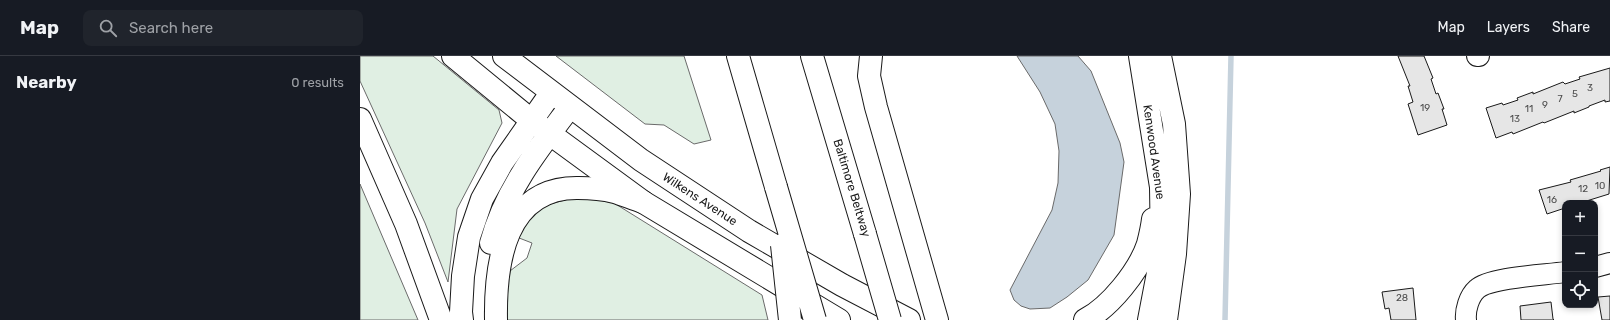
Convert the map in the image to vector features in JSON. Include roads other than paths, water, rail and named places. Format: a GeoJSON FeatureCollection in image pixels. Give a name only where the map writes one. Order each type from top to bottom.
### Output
{"type":"FeatureCollection","features":[{"type":"Feature","properties":{"kind":"main road"},"geometry":{"type":"LineString","coordinates":[[453,56],[549,134],[643,202],[839,320]]}},
{"type":"Feature","properties":{"kind":"main road","name":"Wilkens Avenue"},"geometry":{"type":"LineString","coordinates":[[504,56],[641,160],[749,231],[842,285],[909,320]]}},
{"type":"Feature","properties":{"kind":"main road"},"geometry":{"type":"LineString","coordinates":[[738,56],[815,320]]}},
{"type":"Feature","properties":{"kind":"main road","name":"Baltimore Beltway"},"geometry":{"type":"LineString","coordinates":[[812,56],[890,320]]}},
{"type":"Feature","properties":{"kind":"main road"},"geometry":{"type":"LineString","coordinates":[[871,56],[869,76],[876,107],[937,320]]}},
{"type":"Feature","properties":{"kind":"main road","name":"Kenwood Avenue"},"geometry":{"type":"LineString","coordinates":[[1140,56],[1161,187],[1162,252],[1149,320]]}},
{"type":"Feature","properties":{"kind":"main road","name":"Kenwood Avenue"},"geometry":{"type":"LineString","coordinates":[[1160,56],[1174,124],[1179,194],[1175,254],[1166,320]]}},
{"type":"Feature","properties":{"kind":"main road"},"geometry":{"type":"LineString","coordinates":[[462,320],[463,276],[469,237],[480,205],[502,163],[551,93]]}},
{"type":"Feature","properties":{"kind":"main road"},"geometry":{"type":"LineString","coordinates":[[484,320],[484,278],[491,242],[503,207],[520,176],[570,107]]}},
{"type":"Feature","properties":{"kind":"main road"},"geometry":{"type":"LineString","coordinates":[[360,119],[406,224],[441,320]]}},
{"type":"Feature","properties":{"kind":"main road"},"geometry":{"type":"LineString","coordinates":[[776,187],[790,320]]}},
{"type":"Feature","properties":{"kind":"main road"},"geometry":{"type":"LineString","coordinates":[[1085,320],[1110,301],[1139,264],[1148,245],[1161,187]]}},
{"type":"Feature","properties":{"kind":"main road"},"geometry":{"type":"LineString","coordinates":[[496,320],[498,277],[504,245],[511,228],[529,203],[555,190],[571,188],[588,188],[613,192],[643,202]]}},
{"type":"Feature","properties":{"kind":"main road"},"geometry":{"type":"LineString","coordinates":[[842,285],[930,320]]}},
{"type":"Feature","properties":{"kind":"street"},"geometry":{"type":"LineString","coordinates":[[1598,266],[1610,263]]}},
{"type":"Feature","properties":{"kind":"street"},"geometry":{"type":"LineString","coordinates":[[1466,320],[1465,313],[1470,300],[1477,289],[1490,282],[1562,272]]}},
{"type":"Feature","properties":{"kind":"waterway"},"geometry":{"type":"LineString","coordinates":[[1225,320],[1231,56]]}}]}
